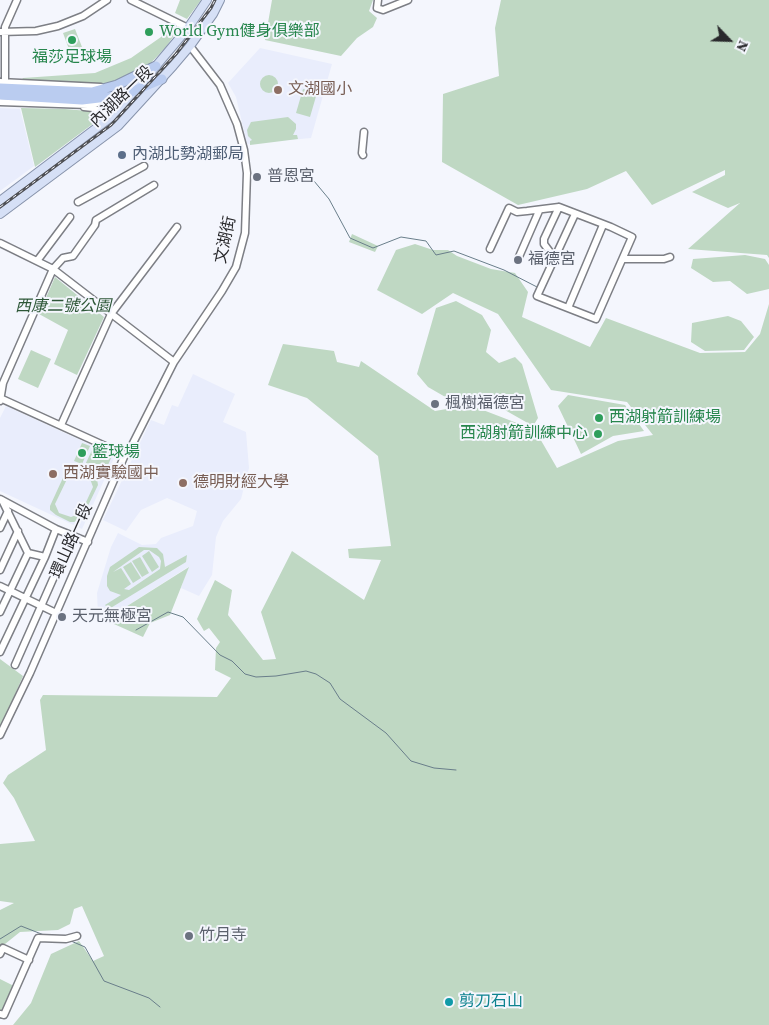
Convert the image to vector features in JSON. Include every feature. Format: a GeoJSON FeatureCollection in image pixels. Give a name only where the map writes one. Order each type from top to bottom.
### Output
{"type":"FeatureCollection","features":[{"type":"Feature","properties":{"kind":"highway"},"geometry":{"type":"LineString","coordinates":[[2,84],[92,92],[117,85],[156,66]]}},
{"type":"Feature","properties":{"kind":"highway"},"geometry":{"type":"LineString","coordinates":[[0,95],[82,100],[128,93],[162,78]]}},
{"type":"Feature","properties":{"kind":"main road","name":"內湖路一段"},"geometry":{"type":"LineString","coordinates":[[0,201],[110,117],[128,93],[156,66],[188,28],[207,0]]}},
{"type":"Feature","properties":{"kind":"main road","name":"內湖路一段"},"geometry":{"type":"LineString","coordinates":[[0,214],[118,126],[190,46],[213,14],[220,0]]}},
{"type":"Feature","properties":{"kind":"street"},"geometry":{"type":"LineString","coordinates":[[2,84],[2,32],[17,0]]}},
{"type":"Feature","properties":{"kind":"street"},"geometry":{"type":"LineString","coordinates":[[2,32],[36,31],[58,26],[83,16],[108,0]]}},
{"type":"Feature","properties":{"kind":"street"},"geometry":{"type":"LineString","coordinates":[[131,0],[188,28]]}},
{"type":"Feature","properties":{"kind":"street"},"geometry":{"type":"LineString","coordinates":[[378,0],[377,8],[383,10],[408,0]]}},
{"type":"Feature","properties":{"kind":"street","name":"文湖街"},"geometry":{"type":"LineString","coordinates":[[125,455],[130,449],[174,362],[231,277],[236,267],[245,232],[247,174],[237,124],[220,86],[190,46]]}},
{"type":"Feature","properties":{"kind":"street"},"geometry":{"type":"LineString","coordinates":[[0,102],[88,105],[111,100],[128,93]]}},
{"type":"Feature","properties":{"kind":"street"},"geometry":{"type":"LineString","coordinates":[[56,104],[93,108],[110,117]]}},
{"type":"Feature","properties":{"kind":"street"},"geometry":{"type":"LineString","coordinates":[[364,132],[362,153],[364,155]]}},
{"type":"Feature","properties":{"kind":"street"},"geometry":{"type":"LineString","coordinates":[[78,202],[144,166]]}},
{"type":"Feature","properties":{"kind":"street"},"geometry":{"type":"LineString","coordinates":[[125,455],[0,399],[3,383],[53,269],[63,258],[73,256],[95,225],[96,220],[154,185]]}},
{"type":"Feature","properties":{"kind":"street"},"geometry":{"type":"LineString","coordinates":[[555,256],[544,244],[544,239],[559,207]]}},
{"type":"Feature","properties":{"kind":"street"},"geometry":{"type":"LineString","coordinates":[[490,249],[510,208],[517,212],[540,211],[559,207],[632,236],[596,319],[537,296],[575,214]]}},
{"type":"Feature","properties":{"kind":"street"},"geometry":{"type":"LineString","coordinates":[[518,260],[540,211]]}},
{"type":"Feature","properties":{"kind":"street"},"geometry":{"type":"LineString","coordinates":[[37,261],[70,217]]}},
{"type":"Feature","properties":{"kind":"street"},"geometry":{"type":"LineString","coordinates":[[568,308],[603,225]]}},
{"type":"Feature","properties":{"kind":"street"},"geometry":{"type":"LineString","coordinates":[[61,425],[111,314],[177,227]]}},
{"type":"Feature","properties":{"kind":"street"},"geometry":{"type":"LineString","coordinates":[[0,243],[53,269],[174,362]]}},
{"type":"Feature","properties":{"kind":"street"},"geometry":{"type":"LineString","coordinates":[[624,258],[664,259],[670,257]]}},
{"type":"Feature","properties":{"kind":"street","name":"環山路一段"},"geometry":{"type":"LineString","coordinates":[[0,735],[88,542],[125,455]]}},
{"type":"Feature","properties":{"kind":"street"},"geometry":{"type":"LineString","coordinates":[[1,500],[88,542]]}},
{"type":"Feature","properties":{"kind":"street"},"geometry":{"type":"LineString","coordinates":[[0,612],[28,553],[1,500]]}},
{"type":"Feature","properties":{"kind":"street"},"geometry":{"type":"LineString","coordinates":[[0,528],[8,511]]}},
{"type":"Feature","properties":{"kind":"street"},"geometry":{"type":"LineString","coordinates":[[0,652],[45,557],[56,528]]}},
{"type":"Feature","properties":{"kind":"street"},"geometry":{"type":"LineString","coordinates":[[0,570],[18,531]]}},
{"type":"Feature","properties":{"kind":"street"},"geometry":{"type":"LineString","coordinates":[[28,553],[45,557]]}},
{"type":"Feature","properties":{"kind":"street"},"geometry":{"type":"LineString","coordinates":[[15,665],[57,570]]}},
{"type":"Feature","properties":{"kind":"street"},"geometry":{"type":"LineString","coordinates":[[0,586],[56,613]]}},
{"type":"Feature","properties":{"kind":"street"},"geometry":{"type":"LineString","coordinates":[[2,1015],[38,938],[53,940],[77,936]]}},
{"type":"Feature","properties":{"kind":"street"},"geometry":{"type":"LineString","coordinates":[[0,954],[2,948],[29,960]]}},
{"type":"Feature","properties":{"kind":"shaded area","name":"文湖國小"},"geometry":{"type":"Polygon","coordinates":[[[260,48],[332,64],[311,138],[247,144],[236,97],[228,83],[260,48]]]}},
{"type":"Feature","properties":{"kind":"shaded area"},"geometry":{"type":"Polygon","coordinates":[[[0,108],[20,109],[34,166],[0,191],[0,108]]]}},
{"type":"Feature","properties":{"kind":"shaded area","name":"德明財經大學"},"geometry":{"type":"Polygon","coordinates":[[[193,374],[235,394],[223,422],[246,432],[249,468],[241,499],[223,521],[216,537],[212,575],[199,596],[181,588],[188,567],[105,620],[98,616],[97,593],[111,547],[118,533],[142,545],[156,544],[161,538],[193,526],[197,511],[167,498],[141,510],[126,531],[103,520],[151,420],[164,425],[172,405],[178,407],[193,374]]]}},
{"type":"Feature","properties":{"kind":"shaded area","name":"西湖實驗國中"},"geometry":{"type":"Polygon","coordinates":[[[6,406],[115,456],[82,529],[0,491],[0,418],[6,406]]]}},
{"type":"Feature","properties":{"kind":"green space"},"geometry":{"type":"Polygon","coordinates":[[[180,0],[201,0],[187,19],[175,13],[180,0]]]}},
{"type":"Feature","properties":{"kind":"green space"},"geometry":{"type":"Polygon","coordinates":[[[272,0],[373,0],[369,11],[377,18],[373,27],[357,38],[341,56],[265,40],[272,0]]]}},
{"type":"Feature","properties":{"kind":"green space"},"geometry":{"type":"Polygon","coordinates":[[[501,0],[769,0],[769,258],[767,255],[688,249],[740,203],[728,208],[692,192],[725,175],[725,170],[652,205],[626,171],[587,189],[518,205],[442,162],[443,94],[499,76],[495,28],[501,0]]]}},
{"type":"Feature","properties":{"kind":"green space"},"geometry":{"type":"Polygon","coordinates":[[[167,22],[180,27],[166,47],[148,66],[121,79],[99,85],[21,81],[23,78],[95,73],[131,58],[161,37],[167,22]]]}},
{"type":"Feature","properties":{"kind":"green space","name":"福莎足球場"},"geometry":{"type":"Polygon","coordinates":[[[75,29],[82,47],[70,52],[63,33],[75,29]]]}},
{"type":"Feature","properties":{"kind":"green space"},"geometry":{"type":"Polygon","coordinates":[[[265,75],[273,75],[278,80],[276,91],[265,93],[260,88],[260,80],[265,75]]]}},
{"type":"Feature","properties":{"kind":"green space"},"geometry":{"type":"Polygon","coordinates":[[[303,89],[317,93],[310,117],[296,113],[303,89]]]}},
{"type":"Feature","properties":{"kind":"green space"},"geometry":{"type":"Polygon","coordinates":[[[21,108],[65,109],[100,112],[103,114],[102,117],[35,167],[21,108]]]}},
{"type":"Feature","properties":{"kind":"green space"},"geometry":{"type":"Polygon","coordinates":[[[288,117],[296,124],[293,135],[297,135],[298,139],[250,145],[252,140],[248,136],[247,130],[251,122],[288,117]]]}},
{"type":"Feature","properties":{"kind":"green space"},"geometry":{"type":"Polygon","coordinates":[[[352,234],[378,246],[375,252],[349,242],[352,234]]]}},
{"type":"Feature","properties":{"kind":"green space"},"geometry":{"type":"Polygon","coordinates":[[[415,244],[433,250],[448,250],[457,256],[491,269],[515,273],[528,292],[522,317],[590,347],[606,318],[700,353],[745,352],[760,334],[769,304],[769,1025],[13,1025],[31,1003],[51,954],[79,941],[93,961],[104,956],[82,906],[74,909],[70,924],[58,930],[20,932],[0,948],[0,910],[14,903],[0,901],[0,844],[35,841],[14,798],[3,783],[8,775],[46,750],[40,700],[43,695],[217,697],[231,678],[215,670],[216,648],[220,642],[209,628],[204,631],[197,619],[215,580],[232,590],[228,615],[263,660],[276,659],[261,612],[292,551],[364,600],[381,560],[349,558],[348,549],[391,546],[378,456],[307,398],[268,385],[283,344],[334,351],[337,362],[359,367],[361,361],[435,411],[470,405],[535,430],[557,468],[618,441],[653,435],[627,402],[551,390],[498,314],[453,293],[422,314],[377,290],[396,250],[415,244]]]}},
{"type":"Feature","properties":{"kind":"green space"},"geometry":{"type":"Polygon","coordinates":[[[745,255],[765,259],[769,265],[769,289],[747,294],[730,281],[713,282],[691,268],[693,259],[745,255]]]}},
{"type":"Feature","properties":{"kind":"green space","name":"西康二號公園"},"geometry":{"type":"Polygon","coordinates":[[[55,277],[104,317],[77,375],[54,364],[68,330],[39,314],[55,277]]]}},
{"type":"Feature","properties":{"kind":"green space"},"geometry":{"type":"Polygon","coordinates":[[[456,301],[482,315],[491,330],[486,352],[499,363],[515,357],[522,364],[538,418],[533,426],[496,405],[454,402],[428,387],[417,374],[436,308],[456,301]]]}},
{"type":"Feature","properties":{"kind":"green space"},"geometry":{"type":"Polygon","coordinates":[[[728,316],[741,321],[754,337],[744,350],[705,351],[691,342],[692,323],[728,316]]]}},
{"type":"Feature","properties":{"kind":"green space"},"geometry":{"type":"Polygon","coordinates":[[[31,350],[51,359],[38,388],[18,379],[31,350]]]}},
{"type":"Feature","properties":{"kind":"green space","name":"西湖射箭訓練場"},"geometry":{"type":"Polygon","coordinates":[[[568,395],[625,405],[644,431],[613,436],[581,454],[558,406],[568,395]]]}},
{"type":"Feature","properties":{"kind":"green space","name":"籃球場"},"geometry":{"type":"Polygon","coordinates":[[[82,443],[90,446],[82,464],[74,461],[82,443]]]}},
{"type":"Feature","properties":{"kind":"green space"},"geometry":{"type":"Polygon","coordinates":[[[93,448],[112,456],[104,474],[85,465],[93,448]]]}},
{"type":"Feature","properties":{"kind":"green space"},"geometry":{"type":"Polygon","coordinates":[[[77,466],[87,468],[97,479],[98,485],[82,518],[74,522],[56,515],[50,510],[50,506],[67,469],[77,466]],[[73,472],[69,475],[55,504],[59,513],[71,517],[81,513],[93,487],[89,476],[84,473],[73,472]]]}},
{"type":"Feature","properties":{"kind":"green space"},"geometry":{"type":"Polygon","coordinates":[[[139,547],[157,548],[163,554],[165,567],[187,555],[186,562],[109,609],[105,605],[121,595],[110,591],[107,586],[107,576],[110,567],[139,547]],[[144,550],[113,572],[121,568],[131,584],[124,589],[129,590],[160,569],[161,561],[159,557],[149,550],[144,550]]]}},
{"type":"Feature","properties":{"kind":"green space"},"geometry":{"type":"Polygon","coordinates":[[[149,551],[159,567],[152,572],[142,556],[149,551]]]}},
{"type":"Feature","properties":{"kind":"green space"},"geometry":{"type":"Polygon","coordinates":[[[140,557],[149,573],[142,577],[132,561],[140,557]]]}},
{"type":"Feature","properties":{"kind":"green space"},"geometry":{"type":"Polygon","coordinates":[[[131,562],[141,578],[133,583],[123,567],[131,562]]]}},
{"type":"Feature","properties":{"kind":"green space"},"geometry":{"type":"Polygon","coordinates":[[[189,567],[170,615],[150,623],[143,637],[105,620],[189,567]]]}},
{"type":"Feature","properties":{"kind":"green space"},"geometry":{"type":"Polygon","coordinates":[[[0,659],[23,676],[0,729],[0,659]]]}},
{"type":"Feature","properties":{"kind":"green space"},"geometry":{"type":"Polygon","coordinates":[[[0,979],[14,986],[2,1011],[0,1010],[0,979]]]}},
{"type":"Feature","properties":{"kind":"waterway"},"geometry":{"type":"LineString","coordinates":[[306,177],[314,181],[329,199],[350,238],[373,248],[401,237],[426,241],[436,255],[454,251],[504,270],[537,287]]}},
{"type":"Feature","properties":{"kind":"waterway"},"geometry":{"type":"LineString","coordinates":[[136,630],[168,612],[183,617],[220,655],[232,661],[245,674],[256,677],[306,671],[316,674],[330,683],[340,699],[386,733],[411,761],[434,768],[456,770]]}},
{"type":"Feature","properties":{"kind":"waterway"},"geometry":{"type":"LineString","coordinates":[[0,939],[21,926],[44,935]]}},
{"type":"Feature","properties":{"kind":"waterway"},"geometry":{"type":"LineString","coordinates":[[71,941],[85,947],[104,981],[149,998],[160,1007]]}},
{"type":"Feature","properties":{"kind":"railway"},"geometry":{"type":"LineString","coordinates":[[0,207],[111,125],[176,54],[215,0]]}},
{"type":"Feature","properties":{"kind":"place","name":"World Gym健身俱樂部"},"geometry":{"type":"Point","coordinates":[149,32]}},
{"type":"Feature","properties":{"kind":"place","name":"福莎足球場"},"geometry":{"type":"Point","coordinates":[72,40]}},
{"type":"Feature","properties":{"kind":"place","name":"文湖國小"},"geometry":{"type":"Point","coordinates":[278,90]}},
{"type":"Feature","properties":{"kind":"place","name":"內湖北勢湖郵局"},"geometry":{"type":"Point","coordinates":[122,155]}},
{"type":"Feature","properties":{"kind":"place","name":"普恩宮"},"geometry":{"type":"Point","coordinates":[257,177]}},
{"type":"Feature","properties":{"kind":"place","name":"福德宮"},"geometry":{"type":"Point","coordinates":[518,260]}},
{"type":"Feature","properties":{"kind":"place","name":"楓樹福德宮"},"geometry":{"type":"Point","coordinates":[435,404]}},
{"type":"Feature","properties":{"kind":"place","name":"西湖射箭訓練場"},"geometry":{"type":"Point","coordinates":[599,418]}},
{"type":"Feature","properties":{"kind":"place","name":"西湖射箭訓練中心"},"geometry":{"type":"Point","coordinates":[598,434]}},
{"type":"Feature","properties":{"kind":"place","name":"籃球場"},"geometry":{"type":"Point","coordinates":[82,453]}},
{"type":"Feature","properties":{"kind":"place","name":"西湖實驗國中"},"geometry":{"type":"Point","coordinates":[53,474]}},
{"type":"Feature","properties":{"kind":"place","name":"德明財經大學"},"geometry":{"type":"Point","coordinates":[183,483]}},
{"type":"Feature","properties":{"kind":"place","name":"天元無極宮"},"geometry":{"type":"Point","coordinates":[62,617]}},
{"type":"Feature","properties":{"kind":"place","name":"竹月寺"},"geometry":{"type":"Point","coordinates":[189,936]}},
{"type":"Feature","properties":{"kind":"place","name":"剪刀石山"},"geometry":{"type":"Point","coordinates":[449,1002]}}]}
